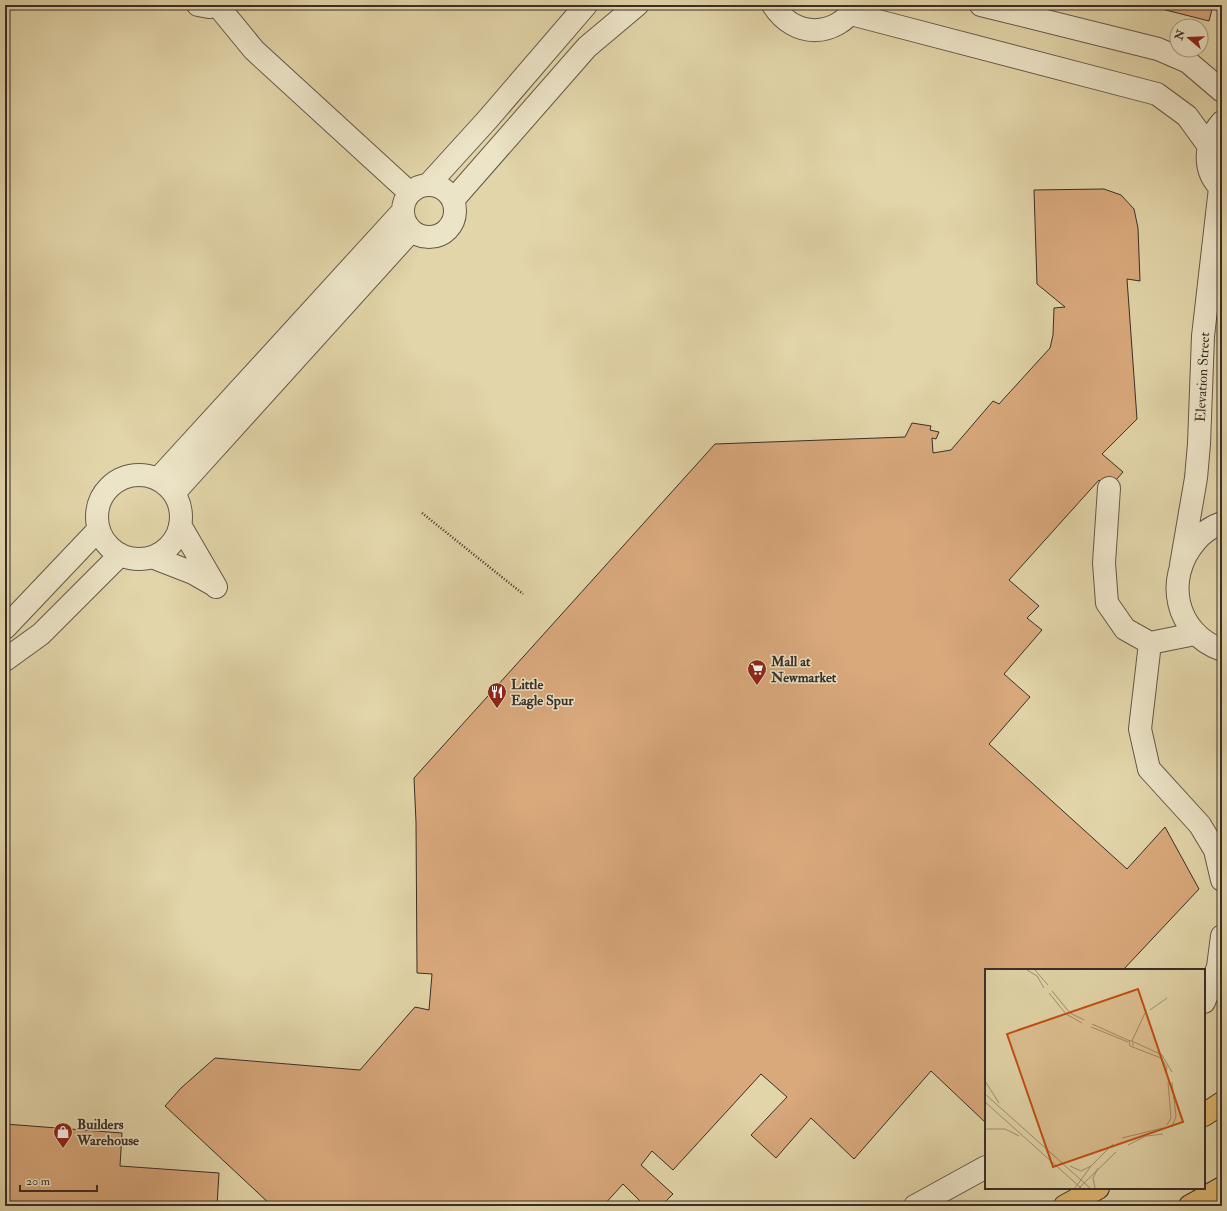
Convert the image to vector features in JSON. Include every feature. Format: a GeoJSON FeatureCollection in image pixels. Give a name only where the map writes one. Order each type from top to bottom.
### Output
{"type":"FeatureCollection","features":[{"type":"Feature","properties":{"kind":"main road"},"geometry":{"type":"LineString","coordinates":[[1205,1115],[1222,1103]]}},
{"type":"Feature","properties":{"kind":"main road"},"geometry":{"type":"LineString","coordinates":[[1205,1128],[1222,1119]]}},
{"type":"Feature","properties":{"kind":"main road"},"geometry":{"type":"LineString","coordinates":[[1190,1206],[1222,1188]]}},
{"type":"Feature","properties":{"kind":"main road"},"geometry":{"type":"LineString","coordinates":[[1065,1206],[1096,1189]]}},
{"type":"Feature","properties":{"kind":"street"},"geometry":{"type":"LineString","coordinates":[[158,479],[413,205],[438,186],[447,192],[453,200],[455,210],[453,221],[448,229],[440,235],[430,238],[420,236],[413,205],[254,50],[216,5],[209,7],[198,5]]}},
{"type":"Feature","properties":{"kind":"street"},"geometry":{"type":"LineString","coordinates":[[174,493],[413,205],[586,5]]}},
{"type":"Feature","properties":{"kind":"street"},"geometry":{"type":"LineString","coordinates":[[453,200],[587,47],[637,5]]}},
{"type":"Feature","properties":{"kind":"street"},"geometry":{"type":"LineString","coordinates":[[773,5],[778,13],[789,22],[801,28],[814,30],[828,29],[840,23],[854,10],[1157,94],[1187,116],[1208,145]]}},
{"type":"Feature","properties":{"kind":"street"},"geometry":{"type":"LineString","coordinates":[[981,5],[1036,12],[1158,49],[1188,62],[1222,91]]}},
{"type":"Feature","properties":{"kind":"street","name":"Elevation Street"},"geometry":{"type":"LineString","coordinates":[[1181,565],[1196,478],[1199,444],[1203,336],[1221,188],[1211,175],[1207,160],[1208,145],[1214,131],[1222,122]]}},
{"type":"Feature","properties":{"kind":"street"},"geometry":{"type":"LineString","coordinates":[[152,558],[170,545],[180,525],[180,509],[174,493],[167,485],[158,479],[136,474],[120,479],[107,489],[100,498],[97,508],[98,530],[103,541],[120,555],[130,559],[152,558],[193,573],[216,587],[180,525]]}},
{"type":"Feature","properties":{"kind":"street"},"geometry":{"type":"LineString","coordinates":[[1109,488],[1104,563],[1107,603],[1125,630],[1150,642],[1195,634]]}},
{"type":"Feature","properties":{"kind":"street","name":"Elevation Street"},"geometry":{"type":"LineString","coordinates":[[1219,652],[1195,634],[1183,616],[1177,594],[1178,572],[1186,552],[1200,535],[1222,523]]}},
{"type":"Feature","properties":{"kind":"street"},"geometry":{"type":"LineString","coordinates":[[5,628],[98,530]]}},
{"type":"Feature","properties":{"kind":"street"},"geometry":{"type":"LineString","coordinates":[[5,660],[41,634],[120,555]]}},
{"type":"Feature","properties":{"kind":"street"},"geometry":{"type":"LineString","coordinates":[[1150,642],[1140,729],[1149,769],[1200,825],[1216,850],[1222,880]]}},
{"type":"Feature","properties":{"kind":"street"},"geometry":{"type":"LineString","coordinates":[[1205,1000],[1218,967],[1222,936]]}},
{"type":"Feature","properties":{"kind":"street"},"geometry":{"type":"LineString","coordinates":[[915,1206],[985,1168]]}},
{"type":"Feature","properties":{"kind":"path"},"geometry":{"type":"LineString","coordinates":[[422,513],[523,594]]}},
{"type":"Feature","properties":{"kind":"building"},"geometry":{"type":"Polygon","coordinates":[[[1146,5],[1213,5],[1209,21],[1209,18],[1197,18],[1146,5]]]}},
{"type":"Feature","properties":{"kind":"building","name":"Mall at Newmarket"},"geometry":{"type":"Polygon","coordinates":[[[1104,189],[1121,195],[1134,209],[1138,228],[1140,281],[1127,279],[1137,419],[1102,454],[1123,472],[1109,488],[1099,480],[1009,580],[1039,606],[1027,618],[1042,630],[1004,674],[1030,697],[989,744],[1127,869],[1165,827],[1199,889],[1124,969],[985,969],[985,1122],[931,1071],[854,1159],[811,1118],[776,1158],[751,1135],[787,1097],[761,1074],[673,1170],[652,1151],[641,1165],[673,1194],[661,1206],[645,1206],[623,1184],[603,1206],[272,1206],[165,1106],[181,1088],[215,1058],[360,1070],[415,1007],[429,1010],[432,974],[417,973],[416,822],[414,778],[715,444],[905,437],[912,423],[931,426],[930,430],[939,432],[936,439],[932,438],[933,453],[951,450],[993,401],[999,404],[1050,348],[1053,335],[1054,308],[1065,307],[1037,284],[1034,190],[1104,189]]]}},
{"type":"Feature","properties":{"kind":"building","name":"Builders Warehouse"},"geometry":{"type":"Polygon","coordinates":[[[5,1124],[122,1133],[120,1166],[219,1173],[217,1206],[5,1206],[5,1124]]]}},
{"type":"Feature","properties":{"kind":"place","name":"Mall at Newmarket"},"geometry":{"type":"Point","coordinates":[757,686]}},
{"type":"Feature","properties":{"kind":"place","name":"Little Eagle Spur"},"geometry":{"type":"Point","coordinates":[497,709]}},
{"type":"Feature","properties":{"kind":"place","name":"Builders Warehouse"},"geometry":{"type":"Point","coordinates":[63,1149]}}]}
